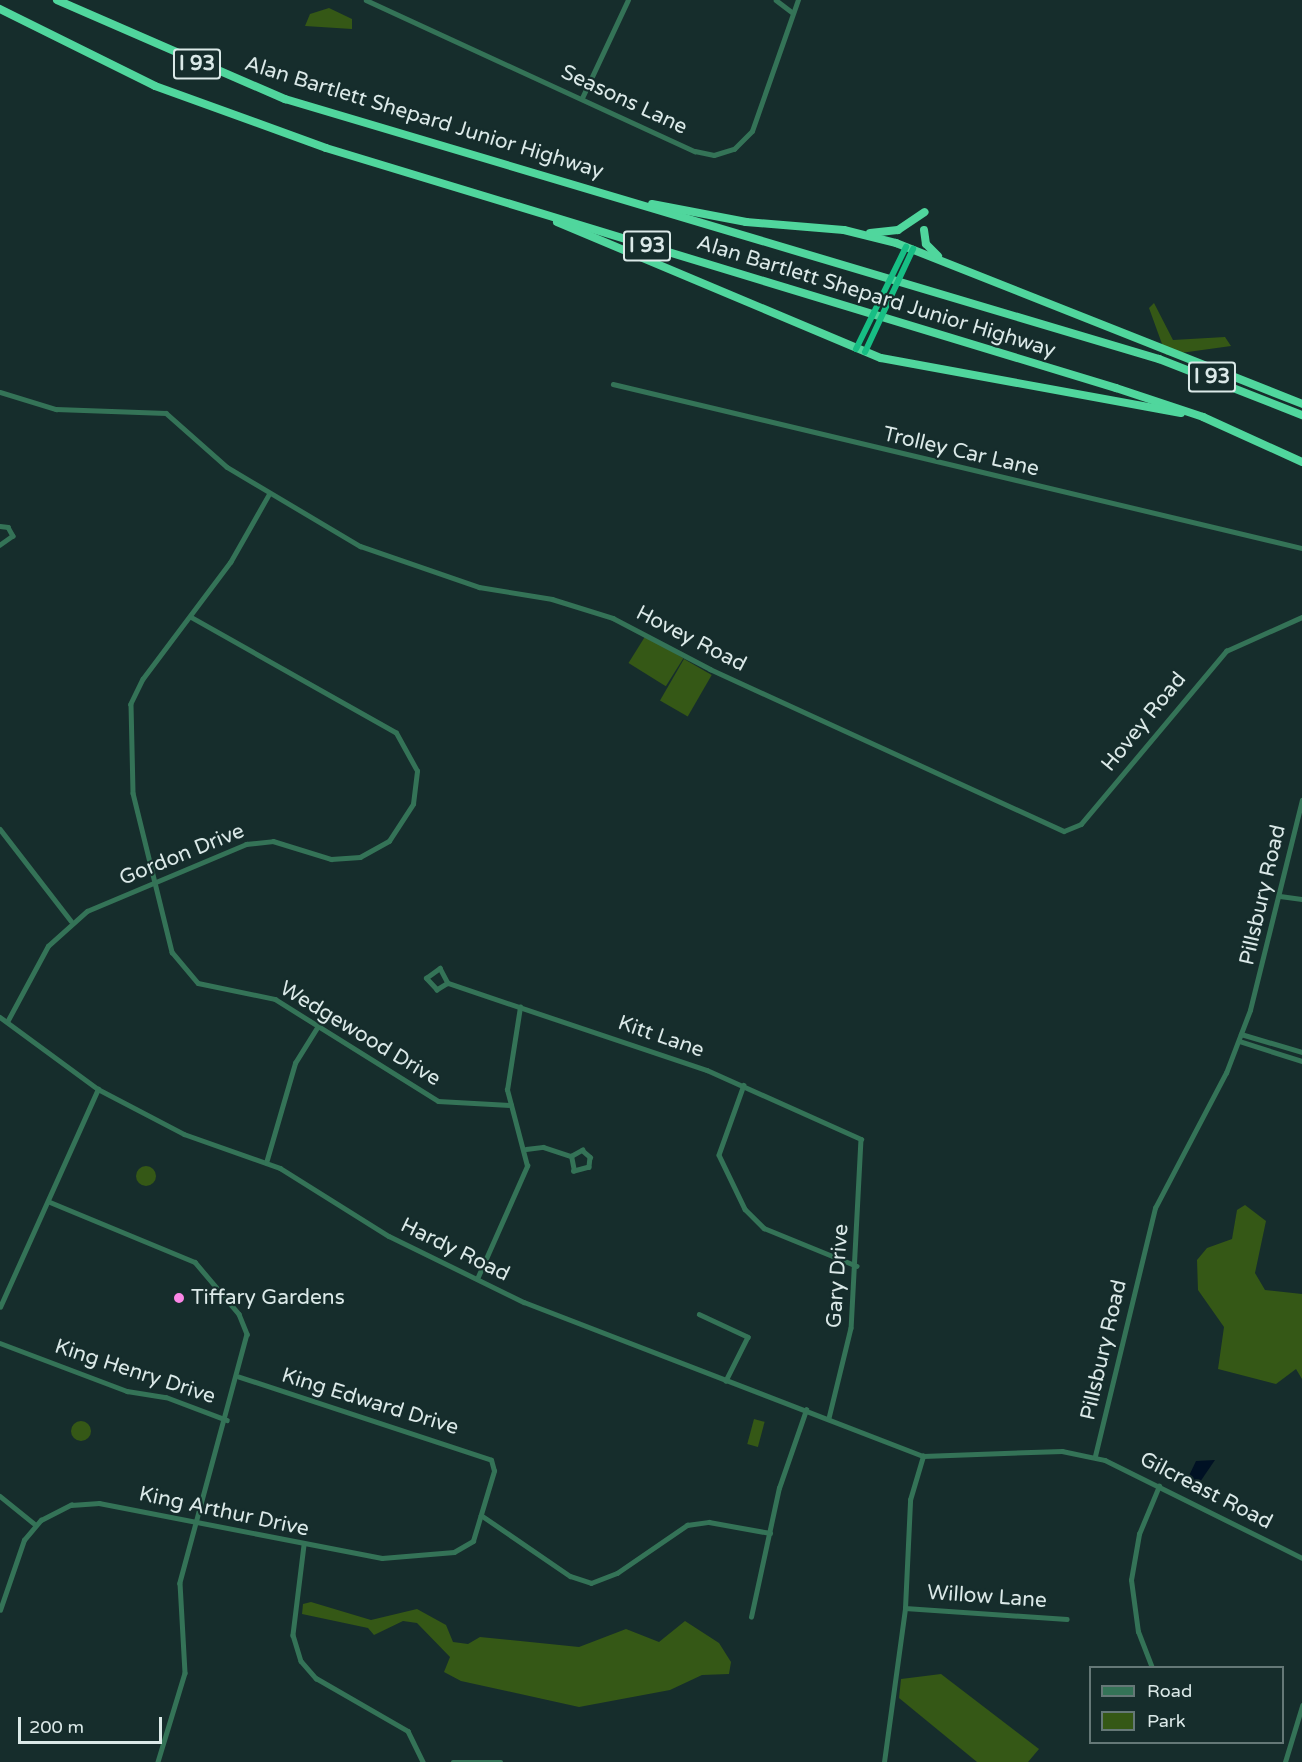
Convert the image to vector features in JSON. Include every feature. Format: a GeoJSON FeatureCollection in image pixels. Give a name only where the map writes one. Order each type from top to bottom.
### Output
{"type":"FeatureCollection","features":[{"type":"Feature","properties":{"kind":"highway","name":"Alan Bartlett Shepard Junior Highway"},"geometry":{"type":"LineString","coordinates":[[57,0],[285,99],[1159,359],[1302,415]]}},
{"type":"Feature","properties":{"kind":"highway","name":"Alan Bartlett Shepard Junior Highway"},"geometry":{"type":"LineString","coordinates":[[0,9],[155,86],[326,148],[1194,414],[1302,462]]}},
{"type":"Feature","properties":{"kind":"highway"},"geometry":{"type":"LineString","coordinates":[[642,204],[857,233],[910,248],[1302,404]]}},
{"type":"Feature","properties":{"kind":"highway"},"geometry":{"type":"LineString","coordinates":[[857,233],[892,232],[925,212]]}},
{"type":"Feature","properties":{"kind":"highway"},"geometry":{"type":"LineString","coordinates":[[551,218],[855,349],[918,368],[1194,414]]}},
{"type":"Feature","properties":{"kind":"highway"},"geometry":{"type":"LineString","coordinates":[[924,230],[926,244],[944,260]]}},
{"type":"Feature","properties":{"kind":"main road"},"geometry":{"type":"LineString","coordinates":[[855,349],[910,248]]}},
{"type":"Feature","properties":{"kind":"main road"},"geometry":{"type":"LineString","coordinates":[[865,352],[910,248]]}},
{"type":"Feature","properties":{"kind":"street","name":"Seasons Lane"},"geometry":{"type":"LineString","coordinates":[[366,0],[695,151],[729,152],[752,131],[798,0]]}},
{"type":"Feature","properties":{"kind":"street"},"geometry":{"type":"LineString","coordinates":[[582,98],[628,0]]}},
{"type":"Feature","properties":{"kind":"street"},"geometry":{"type":"LineString","coordinates":[[776,0],[793,13]]}},
{"type":"Feature","properties":{"kind":"street","name":"Trolley Car Lane"},"geometry":{"type":"LineString","coordinates":[[613,384],[1302,548]]}},
{"type":"Feature","properties":{"kind":"street","name":"Hovey Road"},"geometry":{"type":"LineString","coordinates":[[0,392],[58,410],[161,412],[210,455],[268,495],[348,540],[406,563],[479,587],[552,599],[620,621],[710,669],[1064,831],[1081,824],[1226,651],[1302,616]]}},
{"type":"Feature","properties":{"kind":"street","name":"Wedgewood Drive"},"geometry":{"type":"LineString","coordinates":[[268,495],[231,562],[143,679],[129,713],[133,793],[172,952],[190,978],[208,988],[275,999],[438,1101],[512,1105]]}},
{"type":"Feature","properties":{"kind":"street"},"geometry":{"type":"LineString","coordinates":[[0,526],[13,536],[0,546]]}},
{"type":"Feature","properties":{"kind":"street","name":"Gordon Drive"},"geometry":{"type":"LineString","coordinates":[[7,1022],[48,946],[71,921],[155,882],[262,841],[285,842],[332,859],[360,857],[396,833],[416,793],[414,760],[396,733],[190,617]]}},
{"type":"Feature","properties":{"kind":"street","name":"Pillsbury Road"},"geometry":{"type":"LineString","coordinates":[[1095,1456],[1155,1208],[1239,1041],[1261,979],[1302,800]]}},
{"type":"Feature","properties":{"kind":"street"},"geometry":{"type":"LineString","coordinates":[[0,829],[71,921]]}},
{"type":"Feature","properties":{"kind":"street"},"geometry":{"type":"LineString","coordinates":[[1280,896],[1302,899]]}},
{"type":"Feature","properties":{"kind":"street","name":"Kitt Lane"},"geometry":{"type":"LineString","coordinates":[[448,982],[433,990],[426,978],[440,968],[448,982],[744,1085],[858,1136]]}},
{"type":"Feature","properties":{"kind":"street"},"geometry":{"type":"LineString","coordinates":[[477,1279],[526,1172],[526,1149],[512,1105],[507,1073],[520,1006]]}},
{"type":"Feature","properties":{"kind":"street","name":"Hardy Road"},"geometry":{"type":"LineString","coordinates":[[0,1017],[98,1089],[184,1134],[266,1163],[389,1236],[477,1279],[726,1381],[829,1418],[923,1456]]}},
{"type":"Feature","properties":{"kind":"street"},"geometry":{"type":"LineString","coordinates":[[266,1163],[295,1063],[318,1026]]}},
{"type":"Feature","properties":{"kind":"street"},"geometry":{"type":"LineString","coordinates":[[1241,1034],[1302,1053]]}},
{"type":"Feature","properties":{"kind":"street"},"geometry":{"type":"LineString","coordinates":[[1239,1041],[1302,1061]]}},
{"type":"Feature","properties":{"kind":"street"},"geometry":{"type":"LineString","coordinates":[[744,1085],[718,1155],[745,1209],[764,1228],[857,1266]]}},
{"type":"Feature","properties":{"kind":"street"},"geometry":{"type":"LineString","coordinates":[[0,1307],[50,1202],[98,1089]]}},
{"type":"Feature","properties":{"kind":"street","name":"Gary Drive"},"geometry":{"type":"LineString","coordinates":[[829,1418],[848,1351],[857,1266],[862,1149],[858,1136]]}},
{"type":"Feature","properties":{"kind":"street"},"geometry":{"type":"LineString","coordinates":[[526,1149],[543,1147],[571,1156],[584,1151],[590,1166],[574,1171],[571,1156]]}},
{"type":"Feature","properties":{"kind":"street"},"geometry":{"type":"LineString","coordinates":[[50,1202],[181,1254],[204,1270],[244,1323],[248,1339],[177,1600],[185,1672],[158,1762]]}},
{"type":"Feature","properties":{"kind":"street"},"geometry":{"type":"LineString","coordinates":[[699,1314],[748,1337],[726,1381]]}},
{"type":"Feature","properties":{"kind":"street","name":"King Henry Drive"},"geometry":{"type":"LineString","coordinates":[[0,1343],[127,1392],[166,1397],[227,1420]]}},
{"type":"Feature","properties":{"kind":"street","name":"King Edward Drive"},"geometry":{"type":"LineString","coordinates":[[239,1377],[492,1460]]}},
{"type":"Feature","properties":{"kind":"street"},"geometry":{"type":"LineString","coordinates":[[751,1617],[770,1533],[806,1410]]}},
{"type":"Feature","properties":{"kind":"street"},"geometry":{"type":"LineString","coordinates":[[884,1762],[904,1608],[910,1500],[923,1456],[1062,1451],[1095,1456]]}},
{"type":"Feature","properties":{"kind":"street","name":"Gilcreast Road"},"geometry":{"type":"LineString","coordinates":[[1095,1456],[1159,1485],[1302,1557]]}},
{"type":"Feature","properties":{"kind":"street","name":"King Arthur Drive"},"geometry":{"type":"LineString","coordinates":[[0,1610],[18,1551],[36,1525],[55,1510],[88,1503],[382,1558],[454,1552],[473,1541],[494,1471],[492,1460]]}},
{"type":"Feature","properties":{"kind":"street"},"geometry":{"type":"LineString","coordinates":[[1151,1666],[1138,1632],[1131,1580],[1139,1534],[1159,1485]]}},
{"type":"Feature","properties":{"kind":"street"},"geometry":{"type":"LineString","coordinates":[[0,1496],[36,1525]]}},
{"type":"Feature","properties":{"kind":"street"},"geometry":{"type":"LineString","coordinates":[[481,1515],[570,1576],[591,1583],[617,1573],[687,1525],[709,1522],[770,1533]]}},
{"type":"Feature","properties":{"kind":"street"},"geometry":{"type":"LineString","coordinates":[[304,1545],[293,1635],[301,1661],[316,1678],[408,1731],[423,1762]]}},
{"type":"Feature","properties":{"kind":"street","name":"Willow Lane"},"geometry":{"type":"LineString","coordinates":[[904,1608],[1067,1619]]}},
{"type":"Feature","properties":{"kind":"street"},"geometry":{"type":"LineString","coordinates":[[1285,1762],[1302,1708]]}},
{"type":"Feature","properties":{"kind":"street"},"geometry":{"type":"LineString","coordinates":[[453,1762],[501,1762]]}},
{"type":"Feature","properties":{"kind":"green space"},"geometry":{"type":"Polygon","coordinates":[[[329,8],[352,19],[352,29],[305,26],[310,14],[329,8]]]}},
{"type":"Feature","properties":{"kind":"green space"},"geometry":{"type":"Polygon","coordinates":[[[1154,303],[1173,340],[1225,337],[1231,346],[1166,355],[1149,308],[1154,303]]]}},
{"type":"Feature","properties":{"kind":"green space"},"geometry":{"type":"Polygon","coordinates":[[[646,635],[683,658],[666,686],[629,663],[646,635]]]}},
{"type":"Feature","properties":{"kind":"green space"},"geometry":{"type":"Polygon","coordinates":[[[684,659],[712,675],[688,717],[660,701],[684,659]]]}},
{"type":"Feature","properties":{"kind":"green space"},"geometry":{"type":"Polygon","coordinates":[[[142,1166],[150,1166],[156,1172],[156,1180],[150,1186],[142,1186],[136,1180],[136,1172],[142,1166]]]}},
{"type":"Feature","properties":{"kind":"green space"},"geometry":{"type":"Polygon","coordinates":[[[1245,1205],[1266,1221],[1255,1273],[1265,1290],[1302,1294],[1302,1379],[1296,1369],[1276,1384],[1218,1369],[1224,1327],[1198,1290],[1197,1260],[1207,1248],[1232,1239],[1237,1210],[1245,1205]]]}},
{"type":"Feature","properties":{"kind":"green space"},"geometry":{"type":"Polygon","coordinates":[[[754,1419],[765,1422],[758,1447],[747,1444],[754,1419]]]}},
{"type":"Feature","properties":{"kind":"green space"},"geometry":{"type":"Polygon","coordinates":[[[81,1421],[88,1424],[91,1431],[88,1438],[81,1441],[74,1438],[71,1431],[74,1424],[81,1421]]]}},
{"type":"Feature","properties":{"kind":"green space"},"geometry":{"type":"Polygon","coordinates":[[[311,1602],[371,1620],[417,1609],[446,1625],[453,1642],[468,1644],[480,1637],[579,1647],[626,1629],[659,1642],[685,1621],[719,1643],[731,1662],[729,1674],[702,1675],[670,1690],[579,1707],[461,1681],[444,1672],[450,1657],[417,1623],[403,1621],[374,1635],[368,1628],[302,1614],[303,1604],[311,1602]]]}},
{"type":"Feature","properties":{"kind":"green space"},"geometry":{"type":"Polygon","coordinates":[[[941,1674],[1039,1749],[1028,1762],[977,1762],[899,1698],[901,1679],[941,1674]]]}},
{"type":"Feature","properties":{"kind":"water"},"geometry":{"type":"Polygon","coordinates":[[[1215,1460],[1200,1482],[1187,1480],[1196,1461],[1215,1460]]]}},
{"type":"Feature","properties":{"kind":"place","name":"Tiffary Gardens"},"geometry":{"type":"Point","coordinates":[179,1298]}}]}
